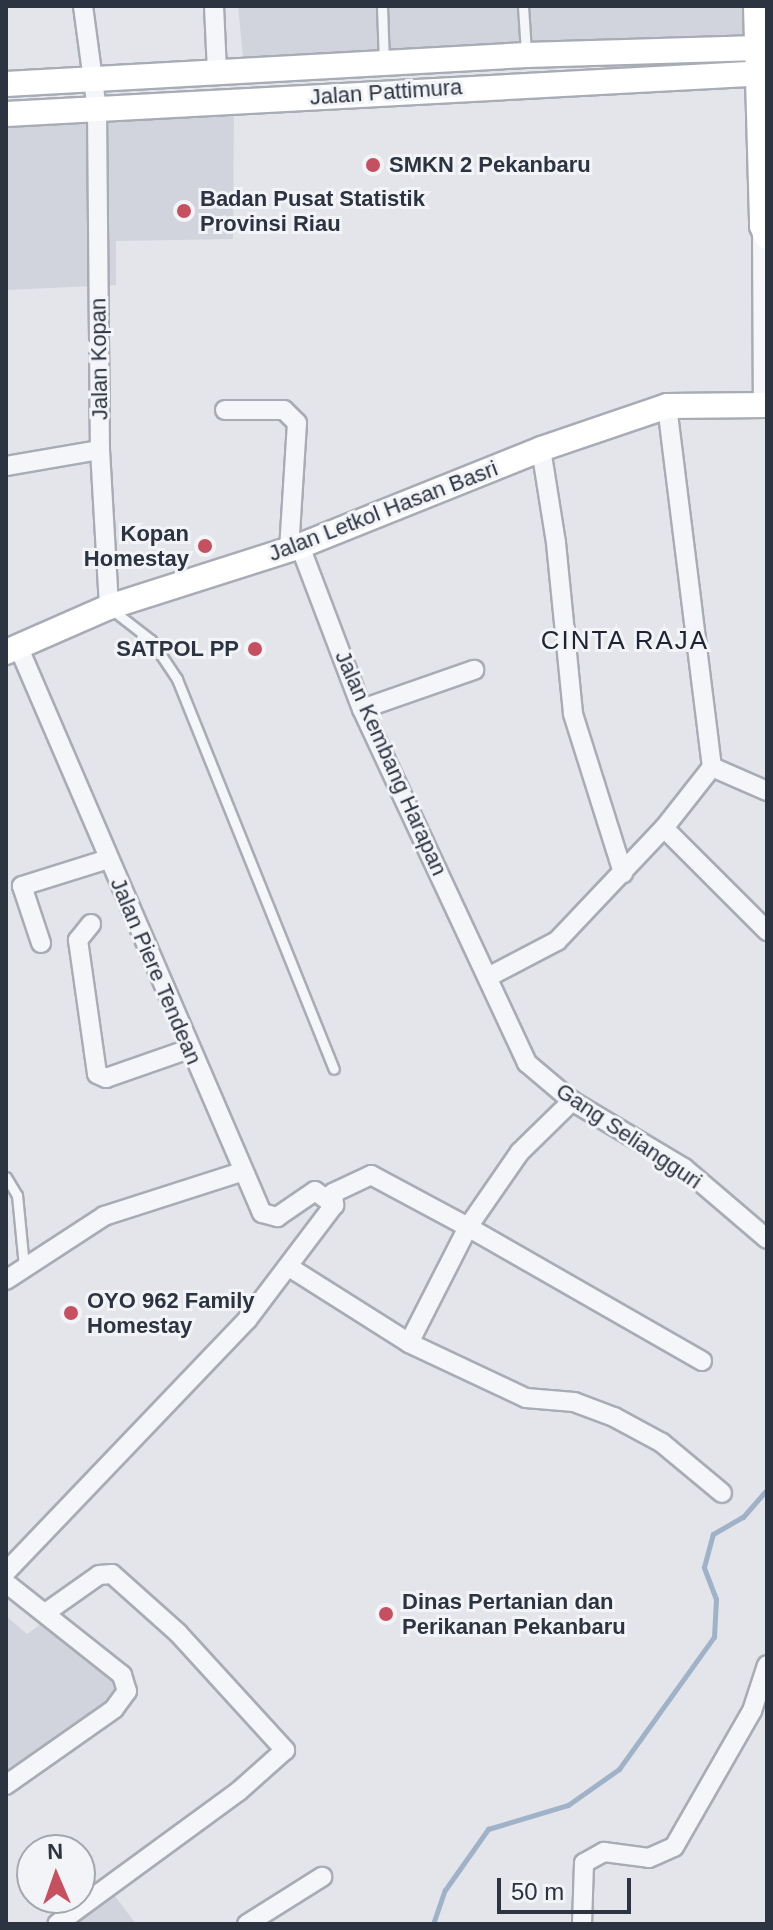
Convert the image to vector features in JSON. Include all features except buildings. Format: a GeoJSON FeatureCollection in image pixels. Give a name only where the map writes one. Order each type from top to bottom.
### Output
{"type":"FeatureCollection","features":[{"type":"Feature","properties":{"kind":"main road"},"geometry":{"type":"LineString","coordinates":[[756,6],[761,49],[765,231]]}},
{"type":"Feature","properties":{"kind":"main road","name":"Jalan Pattimura"},"geometry":{"type":"LineString","coordinates":[[6,84],[526,55],[761,49]]}},
{"type":"Feature","properties":{"kind":"main road","name":"Jalan Pattimura"},"geometry":{"type":"LineString","coordinates":[[6,114],[762,86]]}},
{"type":"Feature","properties":{"kind":"main road","name":"Jalan Letkol Hasan Basri"},"geometry":{"type":"LineString","coordinates":[[12,649],[109,607],[294,548],[541,449],[667,406],[765,405]]}},
{"type":"Feature","properties":{"kind":"street","name":"Jalan Kopan"},"geometry":{"type":"LineString","coordinates":[[83,6],[97,110],[100,450],[109,607]]}},
{"type":"Feature","properties":{"kind":"street"},"geometry":{"type":"LineString","coordinates":[[214,6],[217,73]]}},
{"type":"Feature","properties":{"kind":"street"},"geometry":{"type":"LineString","coordinates":[[765,231],[765,405]]}},
{"type":"Feature","properties":{"kind":"street"},"geometry":{"type":"LineString","coordinates":[[490,976],[557,941],[664,828],[712,767],[667,406]]}},
{"type":"Feature","properties":{"kind":"street"},"geometry":{"type":"LineString","coordinates":[[225,410],[284,410],[297,423],[294,548]]}},
{"type":"Feature","properties":{"kind":"street"},"geometry":{"type":"LineString","coordinates":[[541,449],[556,543],[573,714],[623,873]]}},
{"type":"Feature","properties":{"kind":"street"},"geometry":{"type":"LineString","coordinates":[[6,466],[100,450]]}},
{"type":"Feature","properties":{"kind":"street","name":"Jalan Kembang Harapan"},"geometry":{"type":"LineString","coordinates":[[294,548],[362,709],[490,976]]}},
{"type":"Feature","properties":{"kind":"street","name":"Jalan Piere Tendean"},"geometry":{"type":"LineString","coordinates":[[12,649],[108,859],[241,1172],[268,1218],[315,1191],[334,1205]]}},
{"type":"Feature","properties":{"kind":"street"},"geometry":{"type":"LineString","coordinates":[[362,709],[474,670]]}},
{"type":"Feature","properties":{"kind":"street"},"geometry":{"type":"LineString","coordinates":[[712,767],[767,791]]}},
{"type":"Feature","properties":{"kind":"street"},"geometry":{"type":"LineString","coordinates":[[664,828],[767,931]]}},
{"type":"Feature","properties":{"kind":"street"},"geometry":{"type":"LineString","coordinates":[[41,943],[22,886],[108,859]]}},
{"type":"Feature","properties":{"kind":"street"},"geometry":{"type":"LineString","coordinates":[[91,924],[78,937],[97,1074],[106,1078],[189,1049]]}},
{"type":"Feature","properties":{"kind":"street","name":"Gang Seliangguri"},"geometry":{"type":"LineString","coordinates":[[490,976],[527,1063],[572,1101],[684,1168],[767,1239]]}},
{"type":"Feature","properties":{"kind":"street"},"geometry":{"type":"LineString","coordinates":[[409,1343],[468,1227],[512,1161],[572,1101]]}},
{"type":"Feature","properties":{"kind":"street"},"geometry":{"type":"LineString","coordinates":[[6,1280],[104,1216],[241,1172]]}},
{"type":"Feature","properties":{"kind":"street"},"geometry":{"type":"LineString","coordinates":[[6,1572],[172,1403],[289,1267],[334,1205],[333,1193],[371,1175],[702,1361]]}},
{"type":"Feature","properties":{"kind":"street"},"geometry":{"type":"LineString","coordinates":[[289,1267],[409,1343],[526,1398],[574,1402],[614,1417],[662,1443],[722,1493]]}},
{"type":"Feature","properties":{"kind":"street"},"geometry":{"type":"LineString","coordinates":[[48,1611],[99,1575],[112,1574],[178,1633],[285,1750],[239,1791],[57,1924]]}},
{"type":"Feature","properties":{"kind":"street"},"geometry":{"type":"LineString","coordinates":[[6,1583],[48,1611],[122,1675],[127,1691],[114,1709],[6,1785]]}},
{"type":"Feature","properties":{"kind":"street"},"geometry":{"type":"LineString","coordinates":[[582,1924],[579,1877],[584,1863],[604,1852],[649,1858],[674,1847],[760,1715],[767,1665]]}},
{"type":"Feature","properties":{"kind":"street"},"geometry":{"type":"LineString","coordinates":[[247,1924],[322,1877]]}},
{"type":"Feature","properties":{"kind":"lane"},"geometry":{"type":"LineString","coordinates":[[382,6],[384,63]]}},
{"type":"Feature","properties":{"kind":"lane"},"geometry":{"type":"LineString","coordinates":[[523,6],[526,55]]}},
{"type":"Feature","properties":{"kind":"lane"},"geometry":{"type":"LineString","coordinates":[[109,607],[151,640],[177,679],[334,1069]]}},
{"type":"Feature","properties":{"kind":"lane"},"geometry":{"type":"LineString","coordinates":[[6,1177],[17,1195],[24,1271]]}},
{"type":"Feature","properties":{"kind":"shaded area"},"geometry":{"type":"Polygon","coordinates":[[[238,6],[749,6],[749,35],[243,57],[238,6]]]}},
{"type":"Feature","properties":{"kind":"shaded area"},"geometry":{"type":"Polygon","coordinates":[[[234,111],[233,239],[116,241],[116,285],[6,290],[6,125],[234,111]]]}},
{"type":"Feature","properties":{"kind":"shaded area"},"geometry":{"type":"Polygon","coordinates":[[[6,1616],[27,1634],[51,1617],[120,1677],[122,1690],[6,1777],[6,1616]]]}},
{"type":"Feature","properties":{"kind":"shaded area"},"geometry":{"type":"Polygon","coordinates":[[[115,1896],[136,1924],[75,1924],[89,1914],[96,1914],[96,1909],[115,1896]]]}},
{"type":"Feature","properties":{"kind":"waterway"},"geometry":{"type":"LineString","coordinates":[[433,1924],[445,1890],[488,1829],[568,1805],[619,1769],[714,1637],[716,1599],[704,1567],[713,1534],[743,1517],[767,1489]]}},
{"type":"Feature","properties":{"kind":"place","name":"SMKN 2 Pekanbaru"},"geometry":{"type":"Point","coordinates":[373,165]}},
{"type":"Feature","properties":{"kind":"place","name":"Badan Pusat Statistik Provinsi Riau"},"geometry":{"type":"Point","coordinates":[184,211]}},
{"type":"Feature","properties":{"kind":"place","name":"Kopan Homestay"},"geometry":{"type":"Point","coordinates":[205,546]}},
{"type":"Feature","properties":{"kind":"place","name":"SATPOL PP"},"geometry":{"type":"Point","coordinates":[255,649]}},
{"type":"Feature","properties":{"kind":"place","name":"OYO 962 Family Homestay"},"geometry":{"type":"Point","coordinates":[71,1313]}},
{"type":"Feature","properties":{"kind":"place","name":"Dinas Pertanian dan Perikanan Pekanbaru"},"geometry":{"type":"Point","coordinates":[386,1614]}},
{"type":"Feature","properties":{"kind":"district","name":"CINTA RAJA"},"geometry":{"type":"Point","coordinates":[625,641]}}]}
